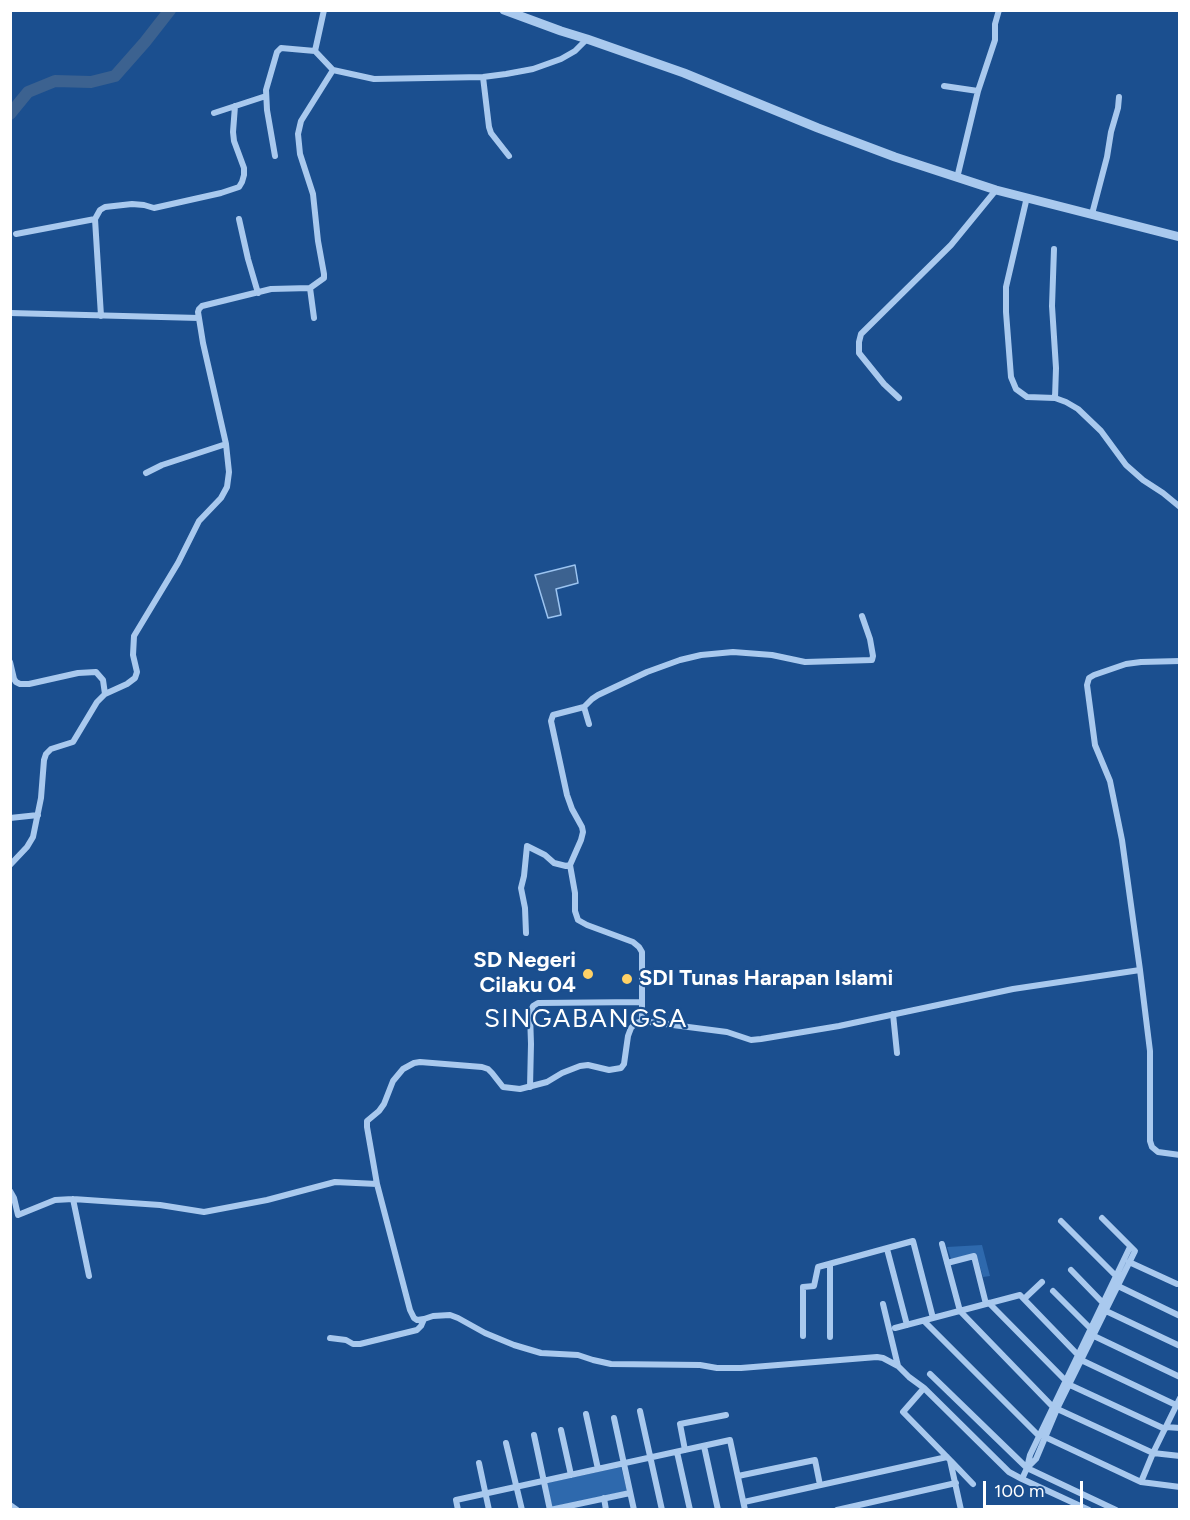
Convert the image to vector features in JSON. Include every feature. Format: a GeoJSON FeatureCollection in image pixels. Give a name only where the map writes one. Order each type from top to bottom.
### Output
{"type":"FeatureCollection","features":[{"type":"Feature","properties":{"kind":"street"},"geometry":{"type":"LineString","coordinates":[[315,51],[324,10]]}},
{"type":"Feature","properties":{"kind":"street"},"geometry":{"type":"LineString","coordinates":[[504,10],[684,73],[818,128],[957,178],[1179,237]]}},
{"type":"Feature","properties":{"kind":"street"},"geometry":{"type":"LineString","coordinates":[[957,178],[978,91],[995,40],[995,24],[999,10]]}},
{"type":"Feature","properties":{"kind":"street"},"geometry":{"type":"LineString","coordinates":[[275,156],[269,126],[266,90],[277,52],[281,48],[315,51],[333,70],[374,79],[483,77],[533,69],[561,59],[575,51],[587,39]]}},
{"type":"Feature","properties":{"kind":"street"},"geometry":{"type":"LineString","coordinates":[[10,865],[33,837],[41,798],[46,754],[51,749],[73,742],[93,706],[105,694],[135,678],[137,672],[133,655],[134,636],[178,563],[199,521],[227,487],[229,472],[226,444],[198,312],[202,306],[271,289],[310,288],[324,278],[313,194],[300,154],[298,134],[301,121],[333,70]]}},
{"type":"Feature","properties":{"kind":"street"},"geometry":{"type":"LineString","coordinates":[[483,77],[489,127],[509,156]]}},
{"type":"Feature","properties":{"kind":"street"},"geometry":{"type":"LineString","coordinates":[[944,86],[978,91]]}},
{"type":"Feature","properties":{"kind":"street"},"geometry":{"type":"LineString","coordinates":[[214,113],[266,96]]}},
{"type":"Feature","properties":{"kind":"street"},"geometry":{"type":"LineString","coordinates":[[1092,214],[1119,97]]}},
{"type":"Feature","properties":{"kind":"street"},"geometry":{"type":"LineString","coordinates":[[101,316],[94,219],[105,207],[132,204],[154,208],[239,187],[244,168],[234,141],[235,106]]}},
{"type":"Feature","properties":{"kind":"street"},"geometry":{"type":"LineString","coordinates":[[899,398],[884,384],[859,353],[861,334],[951,245],[996,190]]}},
{"type":"Feature","properties":{"kind":"street"},"geometry":{"type":"LineString","coordinates":[[1027,197],[1006,287],[1011,376],[1016,389],[1027,397],[1055,398],[1078,409],[1101,431],[1126,465],[1179,507]]}},
{"type":"Feature","properties":{"kind":"street"},"geometry":{"type":"LineString","coordinates":[[16,234],[94,219]]}},
{"type":"Feature","properties":{"kind":"street"},"geometry":{"type":"LineString","coordinates":[[239,219],[258,293]]}},
{"type":"Feature","properties":{"kind":"street"},"geometry":{"type":"LineString","coordinates":[[1054,249],[1052,306],[1055,398]]}},
{"type":"Feature","properties":{"kind":"street"},"geometry":{"type":"LineString","coordinates":[[310,288],[314,318]]}},
{"type":"Feature","properties":{"kind":"street"},"geometry":{"type":"LineString","coordinates":[[10,313],[199,318]]}},
{"type":"Feature","properties":{"kind":"street"},"geometry":{"type":"LineString","coordinates":[[146,473],[162,465],[226,444]]}},
{"type":"Feature","properties":{"kind":"street"},"geometry":{"type":"LineString","coordinates":[[642,1021],[642,952],[639,947],[633,942],[578,920],[575,911],[575,893],[570,865],[583,832],[567,795],[551,719],[553,715],[584,707],[598,695],[647,672],[701,655],[733,652],[772,655],[805,662],[872,660],[870,639],[862,616]]}},
{"type":"Feature","properties":{"kind":"street"},"geometry":{"type":"LineString","coordinates":[[1179,661],[1126,664],[1089,678],[1087,685],[1095,746],[1110,781],[1122,840],[1140,970],[1150,1052],[1150,1141],[1152,1147],[1158,1152],[1179,1155]]}},
{"type":"Feature","properties":{"kind":"street"},"geometry":{"type":"LineString","coordinates":[[10,662],[14,679],[20,684],[30,684],[78,673],[96,672],[103,680],[105,694]]}},
{"type":"Feature","properties":{"kind":"street"},"geometry":{"type":"LineString","coordinates":[[584,707],[589,724]]}},
{"type":"Feature","properties":{"kind":"street"},"geometry":{"type":"LineString","coordinates":[[10,818],[38,815]]}},
{"type":"Feature","properties":{"kind":"street"},"geometry":{"type":"LineString","coordinates":[[526,933],[525,908],[520,888],[524,876],[527,846],[545,855],[554,863],[570,865]]}},
{"type":"Feature","properties":{"kind":"street"},"geometry":{"type":"LineString","coordinates":[[1089,1509],[1009,1472],[924,1388],[898,1366],[883,1358],[741,1368],[611,1364],[578,1354],[541,1353],[514,1345],[450,1315],[417,1320],[410,1310],[377,1184],[367,1121],[384,1104],[393,1081],[414,1063],[482,1067],[492,1073],[503,1087],[520,1089],[547,1082],[580,1066],[588,1065],[609,1070],[621,1068],[624,1064],[631,1028],[642,1021],[727,1032],[752,1040],[839,1026],[1013,989],[1140,970]]}},
{"type":"Feature","properties":{"kind":"street"},"geometry":{"type":"LineString","coordinates":[[530,1087],[530,1014],[533,1006],[538,1003],[642,1002]]}},
{"type":"Feature","properties":{"kind":"street"},"geometry":{"type":"LineString","coordinates":[[893,1014],[897,1053]]}},
{"type":"Feature","properties":{"kind":"street"},"geometry":{"type":"LineString","coordinates":[[10,1218],[55,1200],[160,1204],[204,1212],[267,1200],[335,1182],[377,1184]]}},
{"type":"Feature","properties":{"kind":"street"},"geometry":{"type":"LineString","coordinates":[[10,1191],[18,1215]]}},
{"type":"Feature","properties":{"kind":"street"},"geometry":{"type":"LineString","coordinates":[[73,1199],[90,1276]]}},
{"type":"Feature","properties":{"kind":"street"},"geometry":{"type":"LineString","coordinates":[[1023,1479],[1030,1455],[1042,1437],[1092,1332],[1135,1251],[1102,1218]]}},
{"type":"Feature","properties":{"kind":"street"},"geometry":{"type":"LineString","coordinates":[[1061,1221],[1116,1276]]}},
{"type":"Feature","properties":{"kind":"street"},"geometry":{"type":"LineString","coordinates":[[803,1336],[803,1287],[814,1286],[818,1267],[914,1241],[933,1318]]}},
{"type":"Feature","properties":{"kind":"street"},"geometry":{"type":"LineString","coordinates":[[942,1244],[960,1311],[1055,1408],[1153,1453],[1179,1456]]}},
{"type":"Feature","properties":{"kind":"street"},"geometry":{"type":"LineString","coordinates":[[1106,1305],[1130,1246]]}},
{"type":"Feature","properties":{"kind":"street"},"geometry":{"type":"LineString","coordinates":[[887,1249],[907,1325]]}},
{"type":"Feature","properties":{"kind":"street"},"geometry":{"type":"LineString","coordinates":[[947,1263],[974,1256],[988,1303],[1068,1383],[1165,1428],[1179,1428]]}},
{"type":"Feature","properties":{"kind":"street"},"geometry":{"type":"LineString","coordinates":[[1129,1263],[1177,1284]]}},
{"type":"Feature","properties":{"kind":"street"},"geometry":{"type":"LineString","coordinates":[[830,1265],[830,1337]]}},
{"type":"Feature","properties":{"kind":"street"},"geometry":{"type":"LineString","coordinates":[[1071,1270],[1106,1305],[1179,1346]]}},
{"type":"Feature","properties":{"kind":"street"},"geometry":{"type":"LineString","coordinates":[[1024,1299],[1042,1282]]}},
{"type":"Feature","properties":{"kind":"street"},"geometry":{"type":"LineString","coordinates":[[1118,1286],[1179,1316]]}},
{"type":"Feature","properties":{"kind":"street"},"geometry":{"type":"LineString","coordinates":[[1053,1291],[1092,1332],[1179,1377]]}},
{"type":"Feature","properties":{"kind":"street"},"geometry":{"type":"LineString","coordinates":[[895,1328],[1020,1294],[1079,1358],[1178,1401],[1141,1482]]}},
{"type":"Feature","properties":{"kind":"street"},"geometry":{"type":"LineString","coordinates":[[883,1304],[898,1366]]}},
{"type":"Feature","properties":{"kind":"street"},"geometry":{"type":"LineString","coordinates":[[330,1338],[360,1344],[417,1330],[424,1319]]}},
{"type":"Feature","properties":{"kind":"street"},"geometry":{"type":"LineString","coordinates":[[924,1321],[1042,1437],[1141,1482],[1179,1487]]}},
{"type":"Feature","properties":{"kind":"street"},"geometry":{"type":"LineString","coordinates":[[930,1374],[1027,1468],[1116,1509]]}},
{"type":"Feature","properties":{"kind":"street"},"geometry":{"type":"LineString","coordinates":[[924,1388],[903,1412],[973,1484]]}},
{"type":"Feature","properties":{"kind":"street"},"geometry":{"type":"LineString","coordinates":[[640,1411],[662,1509]]}},
{"type":"Feature","properties":{"kind":"street"},"geometry":{"type":"LineString","coordinates":[[586,1414],[598,1469]]}},
{"type":"Feature","properties":{"kind":"street"},"geometry":{"type":"LineString","coordinates":[[685,1450],[680,1424],[726,1414]]}},
{"type":"Feature","properties":{"kind":"street"},"geometry":{"type":"LineString","coordinates":[[614,1418],[634,1509]]}},
{"type":"Feature","properties":{"kind":"street"},"geometry":{"type":"LineString","coordinates":[[561,1430],[571,1475]]}},
{"type":"Feature","properties":{"kind":"street"},"geometry":{"type":"LineString","coordinates":[[534,1435],[550,1509],[577,1507],[604,1498],[630,1493]]}},
{"type":"Feature","properties":{"kind":"street"},"geometry":{"type":"LineString","coordinates":[[458,1509],[456,1500],[730,1440],[745,1506],[820,1485],[948,1459]]}},
{"type":"Feature","properties":{"kind":"street"},"geometry":{"type":"LineString","coordinates":[[506,1443],[522,1509]]}},
{"type":"Feature","properties":{"kind":"street"},"geometry":{"type":"LineString","coordinates":[[704,1446],[718,1509]]}},
{"type":"Feature","properties":{"kind":"street"},"geometry":{"type":"LineString","coordinates":[[676,1452],[690,1509]]}},
{"type":"Feature","properties":{"kind":"street"},"geometry":{"type":"LineString","coordinates":[[948,1459],[956,1483],[960,1509]]}},
{"type":"Feature","properties":{"kind":"street"},"geometry":{"type":"LineString","coordinates":[[738,1476],[814,1460],[820,1485]]}},
{"type":"Feature","properties":{"kind":"street"},"geometry":{"type":"LineString","coordinates":[[479,1463],[489,1509]]}},
{"type":"Feature","properties":{"kind":"street"},"geometry":{"type":"LineString","coordinates":[[837,1509],[856,1507],[956,1483]]}},
{"type":"Feature","properties":{"kind":"street"},"geometry":{"type":"LineString","coordinates":[[604,1498],[606,1509]]}},
{"type":"Feature","properties":{"kind":"street"},"geometry":{"type":"LineString","coordinates":[[10,1505],[17,1509]]}},
{"type":"Feature","properties":{"kind":"shaded area"},"geometry":{"type":"Polygon","coordinates":[[[575,565],[578,583],[556,589],[561,615],[548,618],[535,575],[575,565]]]}},
{"type":"Feature","properties":{"kind":"shaded area"},"geometry":{"type":"Polygon","coordinates":[[[982,1245],[990,1276],[983,1277],[976,1253],[951,1259],[947,1247],[982,1245]]]}},
{"type":"Feature","properties":{"kind":"shaded area"},"geometry":{"type":"Polygon","coordinates":[[[621,1467],[627,1491],[552,1507],[547,1483],[621,1467]]]}},
{"type":"Feature","properties":{"kind":"waterway"},"geometry":{"type":"LineString","coordinates":[[10,114],[28,92],[55,81],[91,82],[115,76],[170,10]]}},
{"type":"Feature","properties":{"kind":"place","name":"SD Negeri Cilaku 04"},"geometry":{"type":"Point","coordinates":[588,974]}},
{"type":"Feature","properties":{"kind":"place","name":"SDI Tunas Harapan Islami"},"geometry":{"type":"Point","coordinates":[627,979]}},
{"type":"Feature","properties":{"kind":"district","name":"SINGABANGSA"},"geometry":{"type":"Point","coordinates":[586,1019]}}]}
